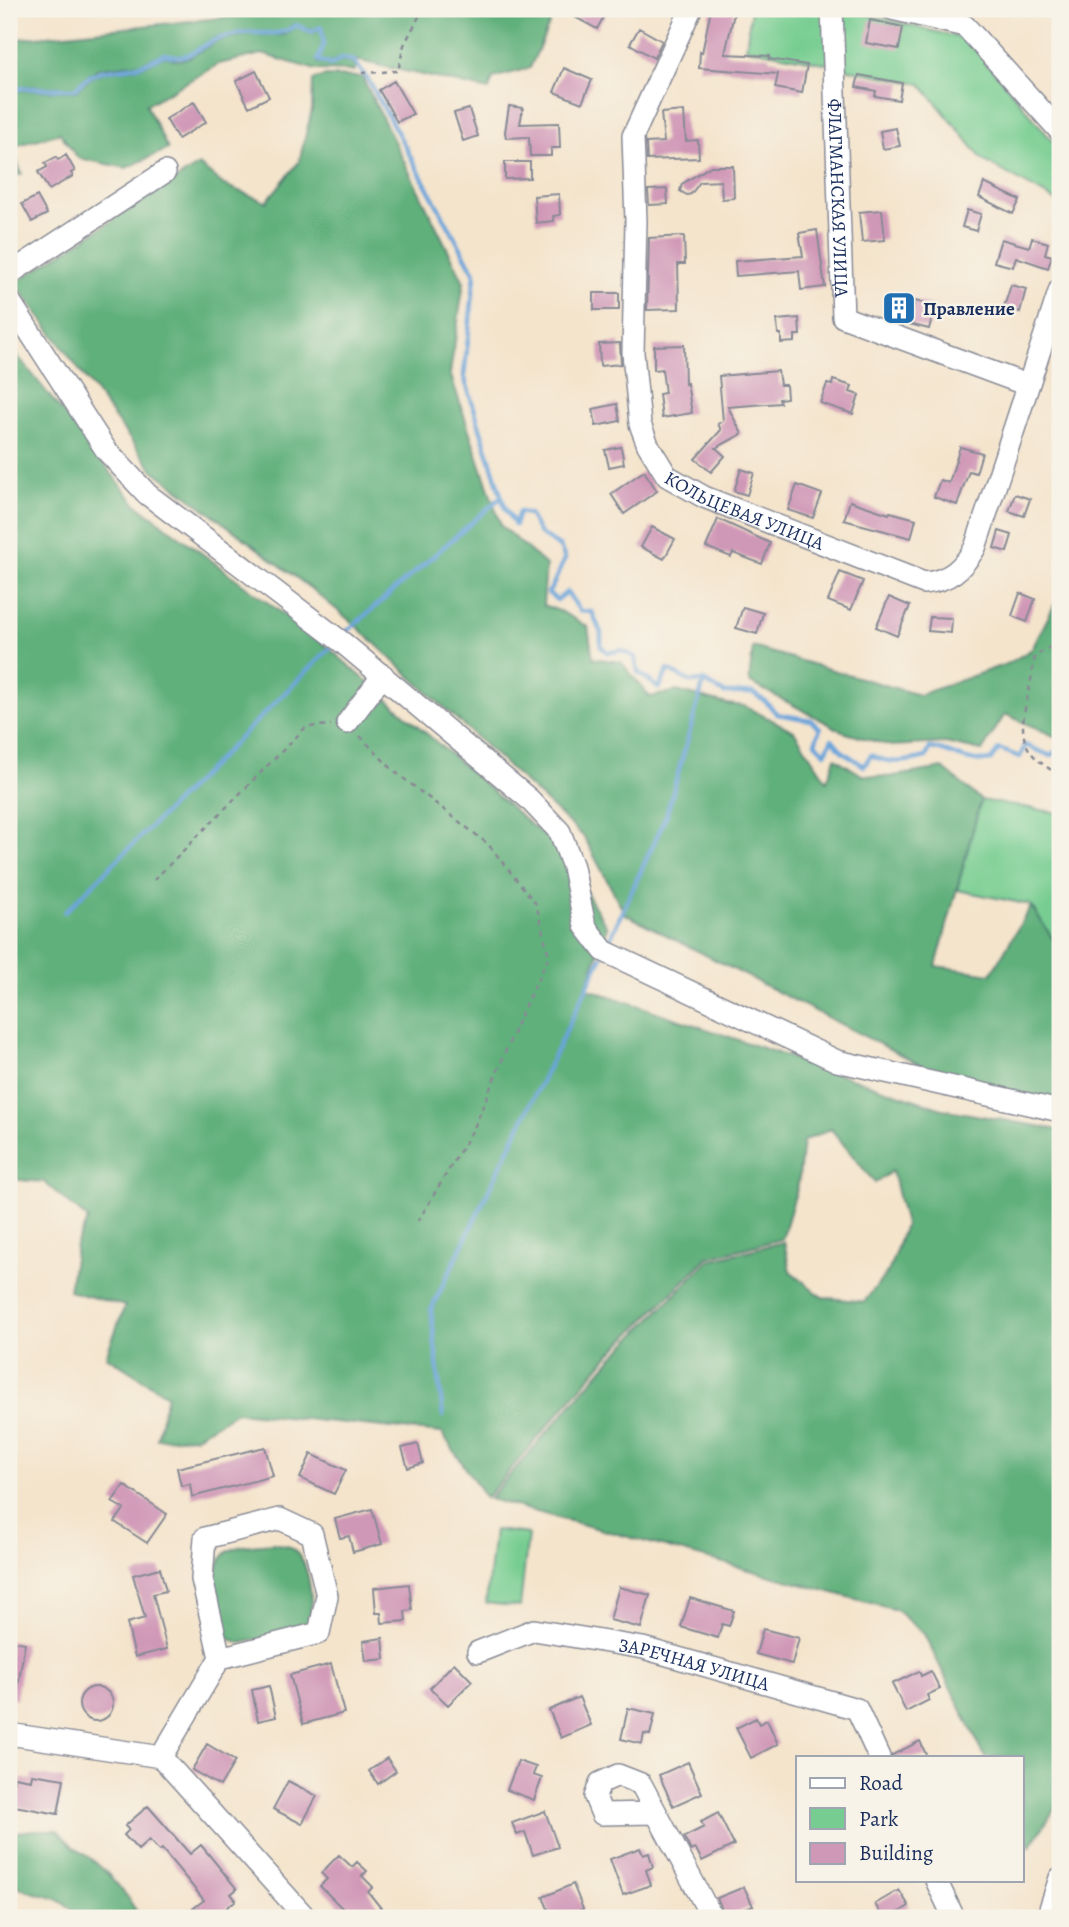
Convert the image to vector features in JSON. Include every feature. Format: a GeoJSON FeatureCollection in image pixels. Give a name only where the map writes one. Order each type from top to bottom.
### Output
{"type":"FeatureCollection","features":[{"type":"Feature","properties":{"kind":"street","name":"КОЛЬЦЕВАЯ УЛИЦА"},"geometry":{"type":"LineString","coordinates":[[691,9],[633,136],[636,221],[633,353],[637,399],[640,424],[648,445],[667,476],[704,497],[923,583],[937,582],[951,576],[965,565],[975,548],[1060,289]]}},
{"type":"Feature","properties":{"kind":"street","name":"ФЛАГМАНСКАЯ УЛИЦА"},"geometry":{"type":"LineString","coordinates":[[832,9],[843,317],[1027,385]]}},
{"type":"Feature","properties":{"kind":"street"},"geometry":{"type":"LineString","coordinates":[[892,9],[966,18],[1060,131]]}},
{"type":"Feature","properties":{"kind":"street"},"geometry":{"type":"LineString","coordinates":[[9,274],[165,173]]}},
{"type":"Feature","properties":{"kind":"street"},"geometry":{"type":"LineString","coordinates":[[9,300],[106,450],[147,494],[383,675],[529,799],[560,832],[573,867],[585,926],[604,951],[837,1061],[1060,1111]]}},
{"type":"Feature","properties":{"kind":"street"},"geometry":{"type":"LineString","coordinates":[[348,723],[383,675]]}},
{"type":"Feature","properties":{"kind":"street"},"geometry":{"type":"LineString","coordinates":[[161,1757],[220,1658],[202,1579],[205,1538],[280,1519],[312,1534],[327,1596],[319,1633],[220,1658]]}},
{"type":"Feature","properties":{"kind":"street","name":"ЗАРЕЧНАЯ УЛИЦА"},"geometry":{"type":"LineString","coordinates":[[478,1652],[534,1630],[643,1648],[857,1709],[879,1756]]}},
{"type":"Feature","properties":{"kind":"street"},"geometry":{"type":"LineString","coordinates":[[9,1734],[161,1757],[306,1918]]}},
{"type":"Feature","properties":{"kind":"street"},"geometry":{"type":"LineString","coordinates":[[655,1813],[712,1918]]}},
{"type":"Feature","properties":{"kind":"street"},"geometry":{"type":"LineString","coordinates":[[1046,1918],[1060,1878]]}},
{"type":"Feature","properties":{"kind":"street"},"geometry":{"type":"LineString","coordinates":[[937,1882],[954,1918]]}},
{"type":"Feature","properties":{"kind":"path"},"geometry":{"type":"LineString","coordinates":[[363,73],[398,71],[404,45],[422,9]]}},
{"type":"Feature","properties":{"kind":"path"},"geometry":{"type":"LineString","coordinates":[[1060,641],[1035,656],[1023,715],[1022,736],[1025,745],[1040,763],[1053,771],[1060,769]]}},
{"type":"Feature","properties":{"kind":"path"},"geometry":{"type":"LineString","coordinates":[[154,880],[306,727],[348,723],[394,771],[488,844],[536,904],[549,956],[521,1014],[474,1128],[418,1221]]}},
{"type":"Feature","properties":{"kind":"green space"},"geometry":{"type":"Polygon","coordinates":[[[307,9],[556,9],[530,68],[493,78],[489,90],[342,57],[330,63],[319,60],[325,43],[322,26],[311,30],[294,24],[283,32],[246,31],[215,38],[189,54],[178,57],[163,53],[142,63],[99,68],[75,88],[21,86],[9,90],[9,40],[307,9]]]}},
{"type":"Feature","properties":{"kind":"green space"},"geometry":{"type":"Polygon","coordinates":[[[751,9],[825,9],[829,64],[746,48],[751,9]]]}},
{"type":"Feature","properties":{"kind":"green space"},"geometry":{"type":"Polygon","coordinates":[[[844,9],[969,40],[1053,142],[1060,146],[1060,203],[983,160],[921,84],[841,68],[839,13],[844,9]]]}},
{"type":"Feature","properties":{"kind":"green space"},"geometry":{"type":"Polygon","coordinates":[[[296,26],[311,34],[321,29],[323,43],[317,62],[331,66],[342,60],[353,63],[356,67],[354,71],[316,70],[262,54],[219,64],[146,105],[168,149],[126,168],[78,158],[60,133],[11,147],[22,174],[9,177],[9,93],[22,90],[76,91],[101,73],[133,69],[164,56],[179,60],[190,57],[217,41],[247,34],[285,35],[296,26]]]}},
{"type":"Feature","properties":{"kind":"green space"},"geometry":{"type":"Polygon","coordinates":[[[325,76],[362,77],[464,282],[450,373],[501,526],[546,565],[543,605],[588,627],[593,658],[621,662],[650,697],[677,691],[744,706],[794,731],[827,781],[835,758],[862,775],[888,777],[943,768],[981,800],[936,966],[991,974],[1031,906],[1060,950],[1060,1102],[950,1080],[625,914],[584,837],[354,624],[153,470],[15,283],[199,165],[224,185],[266,202],[299,162],[312,110],[313,80],[325,76]]]}},
{"type":"Feature","properties":{"kind":"green space"},"geometry":{"type":"Polygon","coordinates":[[[9,345],[136,504],[330,649],[562,852],[607,927],[586,988],[942,1109],[1060,1130],[1060,1801],[1030,1847],[1024,1834],[1024,1756],[985,1756],[924,1634],[896,1610],[489,1499],[611,1359],[709,1260],[784,1242],[790,1271],[822,1297],[864,1302],[889,1270],[905,1225],[892,1171],[875,1183],[831,1129],[803,1141],[798,1185],[782,1239],[708,1257],[607,1357],[486,1498],[442,1433],[236,1412],[195,1437],[157,1439],[167,1395],[106,1356],[125,1306],[69,1291],[76,1245],[88,1219],[44,1182],[9,1179],[9,345]]]}},
{"type":"Feature","properties":{"kind":"green space"},"geometry":{"type":"Polygon","coordinates":[[[1060,594],[1060,736],[1056,737],[1005,714],[982,751],[945,743],[891,746],[846,733],[749,682],[753,647],[919,695],[1009,663],[1032,649],[1060,594]]]}},
{"type":"Feature","properties":{"kind":"green space"},"geometry":{"type":"Polygon","coordinates":[[[981,800],[1060,813],[1060,950],[1031,905],[957,890],[981,800]]]}},
{"type":"Feature","properties":{"kind":"green space"},"geometry":{"type":"Polygon","coordinates":[[[494,1530],[528,1534],[520,1607],[486,1603],[494,1530]]]}},
{"type":"Feature","properties":{"kind":"green space"},"geometry":{"type":"Polygon","coordinates":[[[273,1543],[290,1547],[303,1561],[309,1582],[311,1623],[301,1631],[241,1643],[229,1639],[216,1596],[220,1562],[225,1554],[235,1548],[273,1543]]]}},
{"type":"Feature","properties":{"kind":"green space"},"geometry":{"type":"Polygon","coordinates":[[[58,1830],[110,1876],[140,1918],[80,1918],[57,1899],[17,1885],[9,1875],[9,1833],[58,1830]]]}},
{"type":"Feature","properties":{"kind":"building"},"geometry":{"type":"Polygon","coordinates":[[[560,9],[608,9],[597,29],[560,9]]]}},
{"type":"Feature","properties":{"kind":"building"},"geometry":{"type":"Polygon","coordinates":[[[711,9],[735,9],[725,54],[770,56],[769,59],[807,65],[802,93],[775,88],[778,74],[699,68],[700,52],[702,53],[711,9]]]}},
{"type":"Feature","properties":{"kind":"building"},"geometry":{"type":"Polygon","coordinates":[[[870,20],[903,27],[899,49],[866,43],[870,20]]]}},
{"type":"Feature","properties":{"kind":"building"},"geometry":{"type":"Polygon","coordinates":[[[639,28],[662,41],[654,58],[630,44],[639,28]]]}},
{"type":"Feature","properties":{"kind":"building"},"geometry":{"type":"Polygon","coordinates":[[[564,68],[592,80],[582,103],[554,92],[564,68]]]}},
{"type":"Feature","properties":{"kind":"building"},"geometry":{"type":"Polygon","coordinates":[[[256,71],[269,97],[249,107],[236,81],[256,71]]]}},
{"type":"Feature","properties":{"kind":"building"},"geometry":{"type":"Polygon","coordinates":[[[859,75],[902,83],[899,100],[875,96],[876,91],[856,87],[859,75]]]}},
{"type":"Feature","properties":{"kind":"building"},"geometry":{"type":"Polygon","coordinates":[[[394,81],[413,114],[397,122],[379,90],[394,81]]]}},
{"type":"Feature","properties":{"kind":"building"},"geometry":{"type":"Polygon","coordinates":[[[194,102],[206,122],[178,139],[166,119],[194,102]]]}},
{"type":"Feature","properties":{"kind":"building"},"geometry":{"type":"Polygon","coordinates":[[[509,106],[523,108],[520,124],[559,123],[560,148],[551,148],[551,156],[530,156],[529,137],[506,138],[509,106]]]}},
{"type":"Feature","properties":{"kind":"building"},"geometry":{"type":"Polygon","coordinates":[[[469,109],[478,136],[463,141],[454,113],[469,109]]]}},
{"type":"Feature","properties":{"kind":"building"},"geometry":{"type":"Polygon","coordinates":[[[684,111],[686,141],[698,140],[699,158],[647,160],[646,143],[664,142],[661,113],[684,111]]]}},
{"type":"Feature","properties":{"kind":"building"},"geometry":{"type":"Polygon","coordinates":[[[896,128],[900,146],[883,149],[880,131],[896,128]]]}},
{"type":"Feature","properties":{"kind":"building"},"geometry":{"type":"Polygon","coordinates":[[[66,155],[75,171],[71,173],[73,176],[49,190],[38,172],[47,167],[45,163],[66,155]]]}},
{"type":"Feature","properties":{"kind":"building"},"geometry":{"type":"Polygon","coordinates":[[[505,162],[530,162],[530,178],[505,179],[505,162]]]}},
{"type":"Feature","properties":{"kind":"building"},"geometry":{"type":"Polygon","coordinates":[[[711,166],[733,166],[734,198],[722,199],[721,181],[700,182],[691,194],[687,195],[680,191],[682,184],[711,166]]]}},
{"type":"Feature","properties":{"kind":"building"},"geometry":{"type":"Polygon","coordinates":[[[984,183],[1020,200],[1013,214],[979,197],[984,183]]]}},
{"type":"Feature","properties":{"kind":"building"},"geometry":{"type":"Polygon","coordinates":[[[667,189],[668,204],[649,205],[648,190],[667,189]]]}},
{"type":"Feature","properties":{"kind":"building"},"geometry":{"type":"Polygon","coordinates":[[[559,194],[560,215],[553,216],[554,221],[536,223],[534,196],[559,194]]]}},
{"type":"Feature","properties":{"kind":"building"},"geometry":{"type":"Polygon","coordinates":[[[37,196],[47,214],[32,222],[22,204],[37,196]]]}},
{"type":"Feature","properties":{"kind":"building"},"geometry":{"type":"Polygon","coordinates":[[[882,210],[885,240],[862,242],[859,212],[882,210]]]}},
{"type":"Feature","properties":{"kind":"building"},"geometry":{"type":"Polygon","coordinates":[[[967,210],[981,214],[976,231],[962,227],[967,210]]]}},
{"type":"Feature","properties":{"kind":"building"},"geometry":{"type":"Polygon","coordinates":[[[817,230],[825,287],[801,290],[799,271],[736,276],[735,261],[803,256],[799,233],[817,230]]]}},
{"type":"Feature","properties":{"kind":"building"},"geometry":{"type":"Polygon","coordinates":[[[684,236],[685,264],[678,264],[679,309],[647,310],[649,238],[684,236]]]}},
{"type":"Feature","properties":{"kind":"building"},"geometry":{"type":"Polygon","coordinates":[[[1032,238],[1048,243],[1045,254],[1052,256],[1048,268],[1016,257],[1013,267],[994,262],[1001,239],[1029,247],[1032,238]]]}},
{"type":"Feature","properties":{"kind":"building"},"geometry":{"type":"Polygon","coordinates":[[[1011,285],[1026,289],[1020,312],[1004,307],[1011,285]]]}},
{"type":"Feature","properties":{"kind":"building"},"geometry":{"type":"Polygon","coordinates":[[[594,293],[619,293],[619,310],[594,310],[594,293]]]}},
{"type":"Feature","properties":{"kind":"building"},"geometry":{"type":"Polygon","coordinates":[[[915,301],[935,306],[929,329],[909,324],[915,301]]]}},
{"type":"Feature","properties":{"kind":"building"},"geometry":{"type":"Polygon","coordinates":[[[799,318],[800,335],[795,335],[795,342],[781,343],[777,320],[799,318]]]}},
{"type":"Feature","properties":{"kind":"building"},"geometry":{"type":"Polygon","coordinates":[[[620,343],[621,364],[600,366],[599,344],[620,343]]]}},
{"type":"Feature","properties":{"kind":"building"},"geometry":{"type":"Polygon","coordinates":[[[684,345],[685,384],[687,383],[692,413],[662,418],[659,394],[665,393],[662,369],[654,370],[654,346],[684,345]]]}},
{"type":"Feature","properties":{"kind":"building"},"geometry":{"type":"Polygon","coordinates":[[[778,371],[780,385],[786,385],[787,398],[779,399],[780,403],[728,407],[742,434],[716,448],[725,456],[711,472],[695,459],[721,430],[718,424],[723,421],[719,376],[778,371]]]}},
{"type":"Feature","properties":{"kind":"building"},"geometry":{"type":"Polygon","coordinates":[[[833,380],[852,386],[850,392],[859,395],[853,414],[820,403],[827,384],[832,385],[833,380]]]}},
{"type":"Feature","properties":{"kind":"building"},"geometry":{"type":"Polygon","coordinates":[[[617,404],[620,421],[596,426],[593,409],[617,404]]]}},
{"type":"Feature","properties":{"kind":"building"},"geometry":{"type":"Polygon","coordinates":[[[621,447],[624,464],[609,467],[605,450],[621,447]]]}},
{"type":"Feature","properties":{"kind":"building"},"geometry":{"type":"Polygon","coordinates":[[[960,447],[982,453],[976,473],[969,471],[957,505],[934,497],[940,480],[949,483],[960,447]]]}},
{"type":"Feature","properties":{"kind":"building"},"geometry":{"type":"Polygon","coordinates":[[[741,469],[754,473],[747,495],[734,491],[741,469]]]}},
{"type":"Feature","properties":{"kind":"building"},"geometry":{"type":"Polygon","coordinates":[[[644,471],[657,491],[624,514],[611,494],[644,471]]]}},
{"type":"Feature","properties":{"kind":"building"},"geometry":{"type":"Polygon","coordinates":[[[797,485],[822,494],[813,518],[788,510],[797,485]]]}},
{"type":"Feature","properties":{"kind":"building"},"geometry":{"type":"Polygon","coordinates":[[[1015,494],[1030,499],[1024,516],[1009,511],[1015,494]]]}},
{"type":"Feature","properties":{"kind":"building"},"geometry":{"type":"Polygon","coordinates":[[[850,501],[889,514],[890,512],[916,519],[911,538],[844,520],[850,501]]]}},
{"type":"Feature","properties":{"kind":"building"},"geometry":{"type":"Polygon","coordinates":[[[718,519],[770,543],[762,564],[733,553],[731,557],[706,547],[718,519]]]}},
{"type":"Feature","properties":{"kind":"building"},"geometry":{"type":"Polygon","coordinates":[[[652,527],[675,539],[664,559],[641,547],[652,527]]]}},
{"type":"Feature","properties":{"kind":"building"},"geometry":{"type":"Polygon","coordinates":[[[999,531],[1012,535],[1007,552],[994,548],[999,531]]]}},
{"type":"Feature","properties":{"kind":"building"},"geometry":{"type":"Polygon","coordinates":[[[840,572],[863,581],[851,610],[828,601],[840,572]]]}},
{"type":"Feature","properties":{"kind":"building"},"geometry":{"type":"Polygon","coordinates":[[[1020,593],[1035,599],[1027,622],[1012,616],[1020,593]]]}},
{"type":"Feature","properties":{"kind":"building"},"geometry":{"type":"Polygon","coordinates":[[[889,597],[910,606],[897,636],[876,627],[889,597]]]}},
{"type":"Feature","properties":{"kind":"building"},"geometry":{"type":"Polygon","coordinates":[[[743,607],[763,613],[757,634],[736,628],[743,607]]]}},
{"type":"Feature","properties":{"kind":"building"},"geometry":{"type":"Polygon","coordinates":[[[930,617],[952,618],[951,633],[928,631],[930,617]]]}},
{"type":"Feature","properties":{"kind":"building"},"geometry":{"type":"Polygon","coordinates":[[[418,1444],[423,1463],[408,1468],[402,1448],[418,1444]]]}},
{"type":"Feature","properties":{"kind":"building"},"geometry":{"type":"Polygon","coordinates":[[[265,1447],[273,1476],[192,1497],[190,1484],[181,1486],[177,1468],[265,1447]]]}},
{"type":"Feature","properties":{"kind":"building"},"geometry":{"type":"Polygon","coordinates":[[[311,1454],[346,1470],[334,1494],[300,1478],[311,1454]]]}},
{"type":"Feature","properties":{"kind":"building"},"geometry":{"type":"Polygon","coordinates":[[[124,1485],[167,1514],[147,1543],[115,1522],[124,1509],[112,1502],[124,1485]]]}},
{"type":"Feature","properties":{"kind":"building"},"geometry":{"type":"Polygon","coordinates":[[[372,1509],[382,1544],[353,1552],[349,1536],[340,1538],[335,1519],[372,1509]]]}},
{"type":"Feature","properties":{"kind":"building"},"geometry":{"type":"Polygon","coordinates":[[[160,1568],[166,1591],[153,1594],[167,1649],[135,1657],[127,1623],[145,1618],[133,1575],[160,1568]]]}},
{"type":"Feature","properties":{"kind":"building"},"geometry":{"type":"Polygon","coordinates":[[[409,1584],[412,1610],[405,1611],[406,1621],[382,1623],[381,1613],[376,1613],[374,1588],[409,1584]]]}},
{"type":"Feature","properties":{"kind":"building"},"geometry":{"type":"Polygon","coordinates":[[[619,1587],[650,1595],[641,1628],[610,1620],[619,1587]]]}},
{"type":"Feature","properties":{"kind":"building"},"geometry":{"type":"Polygon","coordinates":[[[690,1598],[734,1611],[729,1626],[722,1624],[718,1638],[681,1627],[690,1598]]]}},
{"type":"Feature","properties":{"kind":"building"},"geometry":{"type":"Polygon","coordinates":[[[763,1629],[799,1638],[792,1664],[756,1654],[763,1629]]]}},
{"type":"Feature","properties":{"kind":"building"},"geometry":{"type":"Polygon","coordinates":[[[383,1638],[385,1659],[366,1661],[363,1641],[383,1638]]]}},
{"type":"Feature","properties":{"kind":"building"},"geometry":{"type":"Polygon","coordinates":[[[9,1640],[25,1643],[16,1699],[9,1698],[9,1640]]]}},
{"type":"Feature","properties":{"kind":"building"},"geometry":{"type":"Polygon","coordinates":[[[454,1663],[472,1681],[448,1705],[430,1688],[454,1663]]]}},
{"type":"Feature","properties":{"kind":"building"},"geometry":{"type":"Polygon","coordinates":[[[331,1664],[344,1713],[303,1724],[290,1675],[331,1664]]]}},
{"type":"Feature","properties":{"kind":"building"},"geometry":{"type":"Polygon","coordinates":[[[919,1671],[921,1676],[931,1671],[940,1689],[927,1695],[929,1700],[906,1712],[892,1684],[919,1671]]]}},
{"type":"Feature","properties":{"kind":"building"},"geometry":{"type":"Polygon","coordinates":[[[269,1686],[276,1717],[258,1721],[252,1690],[269,1686]]]}},
{"type":"Feature","properties":{"kind":"building"},"geometry":{"type":"Polygon","coordinates":[[[96,1687],[108,1692],[113,1704],[108,1716],[96,1721],[84,1716],[79,1704],[84,1692],[96,1687]]]}},
{"type":"Feature","properties":{"kind":"building"},"geometry":{"type":"Polygon","coordinates":[[[579,1697],[591,1725],[561,1738],[549,1710],[579,1697]]]}},
{"type":"Feature","properties":{"kind":"building"},"geometry":{"type":"Polygon","coordinates":[[[628,1708],[655,1714],[650,1735],[644,1734],[642,1744],[621,1739],[628,1708]]]}},
{"type":"Feature","properties":{"kind":"building"},"geometry":{"type":"Polygon","coordinates":[[[756,1718],[759,1724],[767,1720],[778,1744],[751,1758],[736,1728],[756,1718]]]}},
{"type":"Feature","properties":{"kind":"building"},"geometry":{"type":"Polygon","coordinates":[[[920,1741],[927,1756],[892,1756],[920,1741]]]}},
{"type":"Feature","properties":{"kind":"building"},"geometry":{"type":"Polygon","coordinates":[[[207,1744],[235,1761],[220,1786],[192,1770],[207,1744]]]}},
{"type":"Feature","properties":{"kind":"building"},"geometry":{"type":"Polygon","coordinates":[[[387,1758],[396,1771],[378,1784],[369,1771],[387,1758]]]}},
{"type":"Feature","properties":{"kind":"building"},"geometry":{"type":"Polygon","coordinates":[[[518,1761],[536,1767],[533,1775],[542,1778],[534,1800],[507,1790],[518,1761]]]}},
{"type":"Feature","properties":{"kind":"building"},"geometry":{"type":"Polygon","coordinates":[[[688,1762],[702,1793],[673,1806],[659,1775],[688,1762]]]}},
{"type":"Feature","properties":{"kind":"building"},"geometry":{"type":"Polygon","coordinates":[[[32,1774],[64,1779],[58,1814],[9,1805],[14,1777],[31,1780],[32,1774]]]}},
{"type":"Feature","properties":{"kind":"building"},"geometry":{"type":"Polygon","coordinates":[[[288,1781],[317,1796],[302,1824],[273,1809],[288,1781]]]}},
{"type":"Feature","properties":{"kind":"building"},"geometry":{"type":"Polygon","coordinates":[[[148,1806],[190,1854],[201,1845],[237,1889],[231,1894],[236,1900],[215,1918],[181,1918],[204,1900],[162,1849],[159,1851],[149,1840],[138,1850],[124,1835],[129,1830],[125,1826],[148,1806]]]}},
{"type":"Feature","properties":{"kind":"building"},"geometry":{"type":"Polygon","coordinates":[[[545,1811],[558,1847],[533,1855],[525,1832],[517,1835],[512,1823],[545,1811]]]}},
{"type":"Feature","properties":{"kind":"building"},"geometry":{"type":"Polygon","coordinates":[[[718,1813],[734,1845],[702,1861],[696,1849],[691,1851],[684,1837],[704,1827],[701,1822],[718,1813]]]}},
{"type":"Feature","properties":{"kind":"building"},"geometry":{"type":"Polygon","coordinates":[[[640,1848],[643,1855],[649,1853],[653,1867],[646,1870],[651,1885],[623,1895],[610,1859],[640,1848]]]}},
{"type":"Feature","properties":{"kind":"building"},"geometry":{"type":"Polygon","coordinates":[[[339,1855],[352,1867],[357,1862],[367,1871],[362,1876],[373,1887],[368,1892],[389,1918],[352,1918],[320,1886],[327,1879],[321,1873],[339,1855]]]}},
{"type":"Feature","properties":{"kind":"building"},"geometry":{"type":"Polygon","coordinates":[[[573,1884],[583,1909],[563,1918],[552,1918],[543,1897],[573,1884]]]}},
{"type":"Feature","properties":{"kind":"building"},"geometry":{"type":"Polygon","coordinates":[[[744,1887],[753,1906],[726,1918],[717,1898],[744,1887]]]}},
{"type":"Feature","properties":{"kind":"building"},"geometry":{"type":"Polygon","coordinates":[[[899,1890],[909,1906],[889,1918],[883,1918],[875,1904],[899,1890]]]}},
{"type":"Feature","properties":{"kind":"waterway"},"geometry":{"type":"LineString","coordinates":[[9,91],[21,88],[75,89],[100,72],[143,64],[164,54],[186,55],[225,37],[250,32],[282,32],[296,25],[311,32],[321,27],[324,44],[318,60],[331,65],[342,58],[354,61],[369,81],[475,274],[464,376],[505,508],[515,525],[519,512],[529,514],[540,534],[560,547],[565,559],[548,593],[557,600],[567,592],[580,611],[592,612],[601,633],[601,646],[608,653],[621,650],[635,657],[638,672],[659,688],[668,670],[691,682],[704,681],[724,693],[753,693],[777,714],[811,720],[820,728],[815,743],[825,753],[832,739],[842,751],[864,766],[871,755],[885,760],[905,761],[926,757],[930,748],[974,761],[991,760],[999,749],[1020,757],[1025,745],[1051,756],[1060,749]]}},
{"type":"Feature","properties":{"kind":"waterway"},"geometry":{"type":"LineString","coordinates":[[344,634],[501,497]]}},
{"type":"Feature","properties":{"kind":"waterway"},"geometry":{"type":"LineString","coordinates":[[65,912],[333,645]]}},
{"type":"Feature","properties":{"kind":"waterway"},"geometry":{"type":"LineString","coordinates":[[607,945],[666,816],[704,681]]}},
{"type":"Feature","properties":{"kind":"waterway"},"geometry":{"type":"LineString","coordinates":[[443,1416],[431,1310],[602,956]]}},
{"type":"Feature","properties":{"kind":"place","name":"Правление"},"geometry":{"type":"Point","coordinates":[899,308]}}]}
